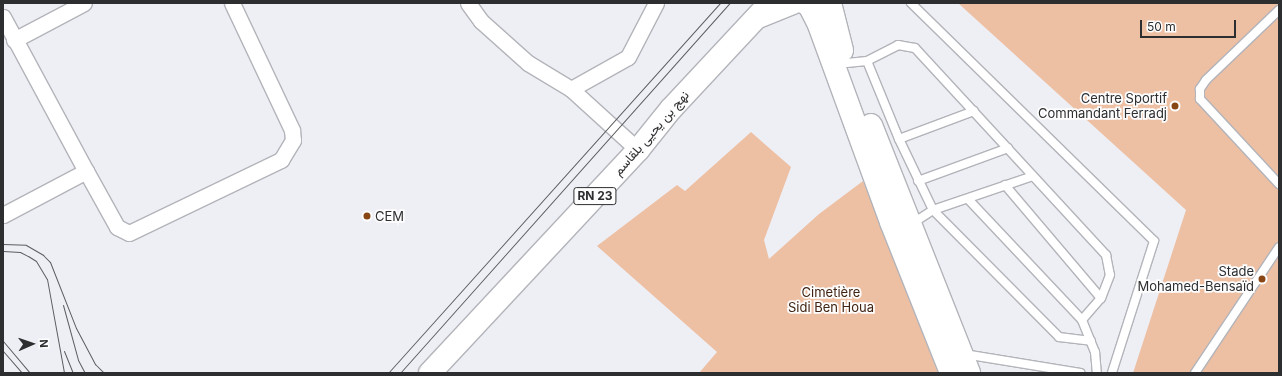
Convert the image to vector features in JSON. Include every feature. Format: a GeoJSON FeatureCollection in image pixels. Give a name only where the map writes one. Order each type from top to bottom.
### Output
{"type":"FeatureCollection","features":[{"type":"Feature","properties":{"kind":"main road","name":"نهج بن يحيى بلقاسم"},"geometry":{"type":"LineString","coordinates":[[430,373],[638,150],[671,109],[764,10],[793,3]]}},
{"type":"Feature","properties":{"kind":"main road"},"geometry":{"type":"LineString","coordinates":[[805,3],[811,3]]}},
{"type":"Feature","properties":{"kind":"main road"},"geometry":{"type":"LineString","coordinates":[[808,3],[819,25],[891,222],[956,364]]}},
{"type":"Feature","properties":{"kind":"main road"},"geometry":{"type":"LineString","coordinates":[[830,3],[857,62],[956,364]]}},
{"type":"Feature","properties":{"kind":"street"},"geometry":{"type":"LineString","coordinates":[[14,40],[84,3]]}},
{"type":"Feature","properties":{"kind":"street"},"geometry":{"type":"LineString","coordinates":[[3,17],[14,40],[117,227],[129,233],[281,160],[293,140],[292,130],[232,3]]}},
{"type":"Feature","properties":{"kind":"street"},"geometry":{"type":"LineString","coordinates":[[468,3],[481,21],[528,63],[571,89],[638,150]]}},
{"type":"Feature","properties":{"kind":"street"},"geometry":{"type":"LineString","coordinates":[[571,89],[628,57],[656,3]]}},
{"type":"Feature","properties":{"kind":"street"},"geometry":{"type":"LineString","coordinates":[[3,215],[86,171]]}},
{"type":"Feature","properties":{"kind":"lane"},"geometry":{"type":"LineString","coordinates":[[911,3],[1154,241],[1112,373]]}},
{"type":"Feature","properties":{"kind":"lane"},"geometry":{"type":"LineString","coordinates":[[1279,10],[1206,80],[1200,89],[1200,99],[1279,184]]}},
{"type":"Feature","properties":{"kind":"lane"},"geometry":{"type":"LineString","coordinates":[[1082,320],[1101,298],[1110,275],[1106,255],[914,48],[898,45],[857,62],[899,139],[918,181],[934,210],[1059,337],[1090,341]]}},
{"type":"Feature","properties":{"kind":"lane"},"geometry":{"type":"LineString","coordinates":[[899,139],[974,111]]}},
{"type":"Feature","properties":{"kind":"lane"},"geometry":{"type":"LineString","coordinates":[[918,181],[1008,148]]}},
{"type":"Feature","properties":{"kind":"lane"},"geometry":{"type":"LineString","coordinates":[[912,230],[916,221],[934,210],[1033,176]]}},
{"type":"Feature","properties":{"kind":"lane"},"geometry":{"type":"LineString","coordinates":[[1004,185],[1101,298]]}},
{"type":"Feature","properties":{"kind":"lane"},"geometry":{"type":"LineString","coordinates":[[968,198],[1082,320],[1095,352],[1097,373]]}},
{"type":"Feature","properties":{"kind":"lane"},"geometry":{"type":"LineString","coordinates":[[1195,373],[1279,247]]}},
{"type":"Feature","properties":{"kind":"lane"},"geometry":{"type":"LineString","coordinates":[[956,364],[1080,373]]}},
{"type":"Feature","properties":{"kind":"green space","name":"Centre Sportif Commandant Ferradj"},"geometry":{"type":"Polygon","coordinates":[[[958,3],[1279,3],[1279,373],[1133,373],[1186,210],[958,3]]]}},
{"type":"Feature","properties":{"kind":"green space","name":"Cimetière Sidi Ben Houa"},"geometry":{"type":"Polygon","coordinates":[[[751,132],[791,167],[764,240],[769,259],[819,214],[863,181],[938,373],[699,373],[717,352],[597,246],[677,185],[685,191],[751,132]]]}},
{"type":"Feature","properties":{"kind":"tram line"},"geometry":{"type":"LineString","coordinates":[[388,373],[720,3]]}},
{"type":"Feature","properties":{"kind":"tram line"},"geometry":{"type":"LineString","coordinates":[[400,373],[730,3]]}},
{"type":"Feature","properties":{"kind":"tram line"},"geometry":{"type":"LineString","coordinates":[[3,244],[26,245],[43,255],[50,262],[76,328],[95,364],[104,373]]}},
{"type":"Feature","properties":{"kind":"tram line"},"geometry":{"type":"LineString","coordinates":[[3,251],[20,252],[36,261],[47,279],[64,373]]}},
{"type":"Feature","properties":{"kind":"tram line"},"geometry":{"type":"LineString","coordinates":[[63,305],[78,360],[85,373]]}},
{"type":"Feature","properties":{"kind":"tram line"},"geometry":{"type":"LineString","coordinates":[[3,341],[30,373]]}},
{"type":"Feature","properties":{"kind":"tram line"},"geometry":{"type":"LineString","coordinates":[[3,351],[22,373]]}},
{"type":"Feature","properties":{"kind":"tram line"},"geometry":{"type":"LineString","coordinates":[[64,351],[73,373]]}},
{"type":"Feature","properties":{"kind":"place","name":"Centre Sportif Commandant Ferradj"},"geometry":{"type":"Point","coordinates":[1175,106]}},
{"type":"Feature","properties":{"kind":"place","name":"CEM"},"geometry":{"type":"Point","coordinates":[367,216]}},
{"type":"Feature","properties":{"kind":"place","name":"Stade Mohamed-Bensaïd"},"geometry":{"type":"Point","coordinates":[1262,279]}}]}
